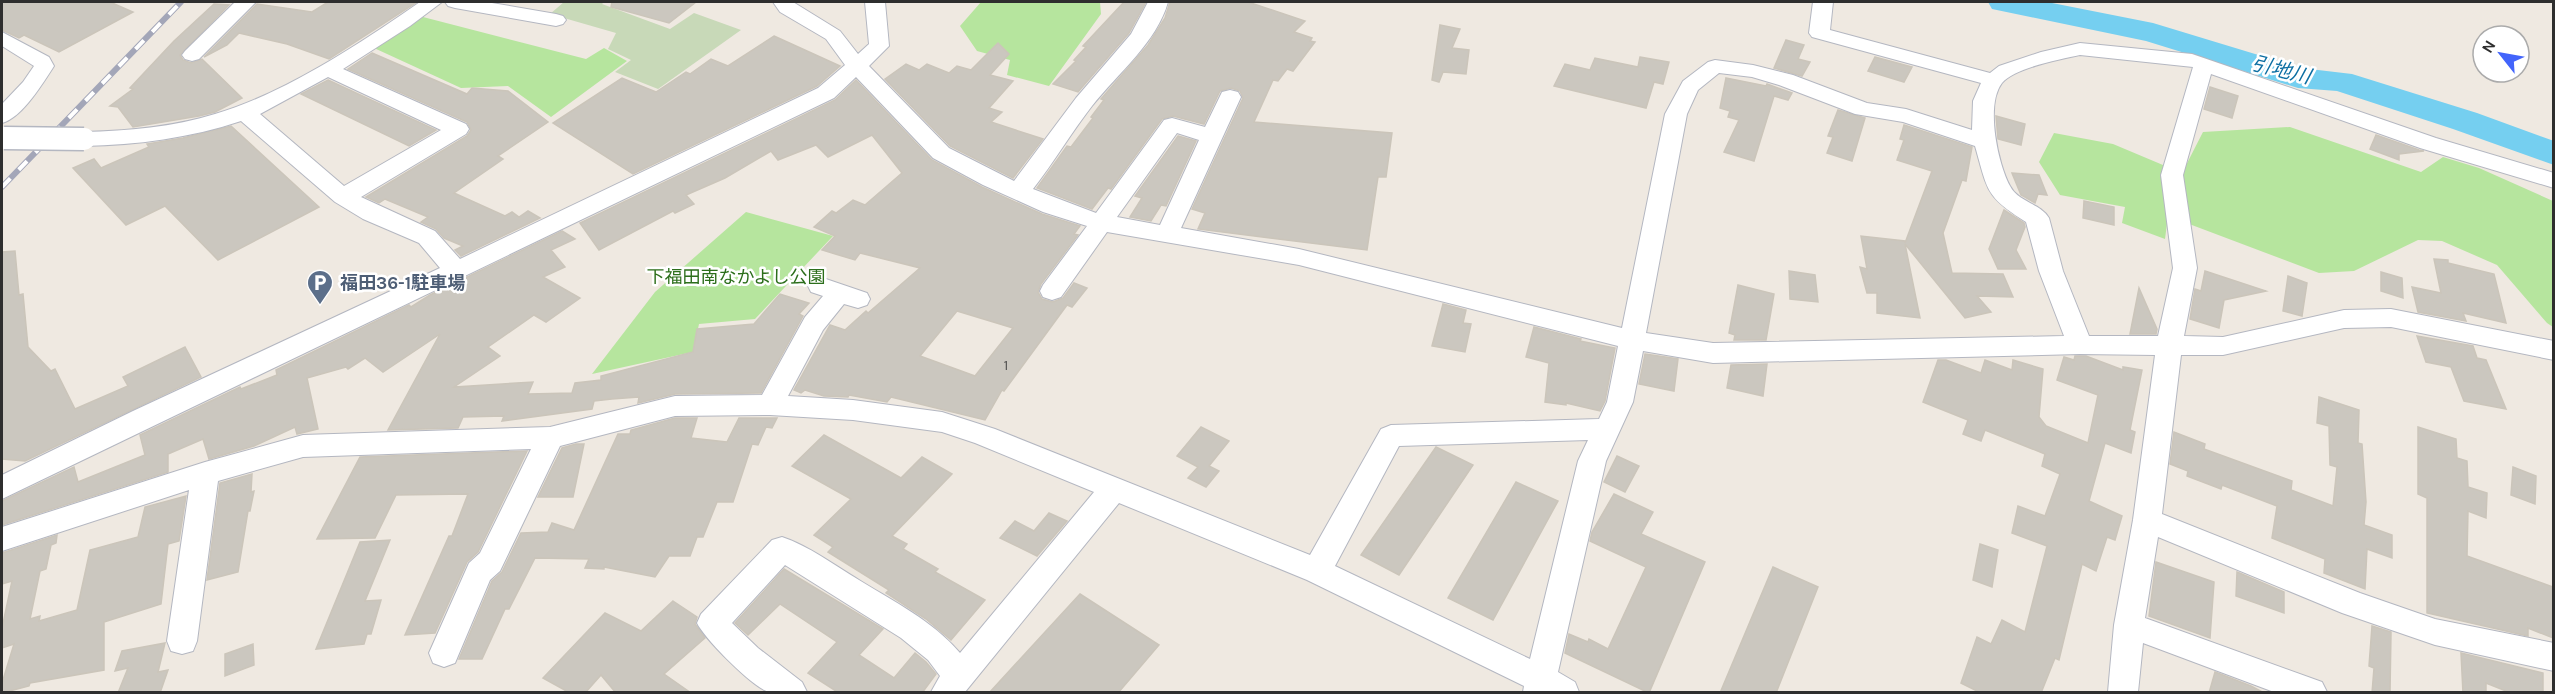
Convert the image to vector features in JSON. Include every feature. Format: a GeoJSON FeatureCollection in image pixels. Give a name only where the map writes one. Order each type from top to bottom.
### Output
{"type":"FeatureCollection","features":[{"type":"Feature","properties":{"kind":"street"},"geometry":{"type":"LineString","coordinates":[[192,55],[246,2]]}},
{"type":"Feature","properties":{"kind":"street"},"geometry":{"type":"LineString","coordinates":[[3,138],[128,139],[169,133],[244,112],[327,69],[393,30],[432,2]]}},
{"type":"Feature","properties":{"kind":"street"},"geometry":{"type":"LineString","coordinates":[[455,2],[509,6],[540,21]]}},
{"type":"Feature","properties":{"kind":"street"},"geometry":{"type":"LineString","coordinates":[[783,2],[788,8],[833,35],[857,66],[940,153],[1072,214],[1102,223],[1299,257],[1634,340],[1713,353],[2080,345],[2223,346],[2344,320],[2391,318],[2553,351]]}},
{"type":"Feature","properties":{"kind":"street"},"geometry":{"type":"LineString","coordinates":[[2,488],[142,418],[456,271],[826,93],[879,46],[875,2]]}},
{"type":"Feature","properties":{"kind":"street"},"geometry":{"type":"LineString","coordinates":[[1018,191],[1041,165],[1092,92],[1138,40],[1152,21],[1158,2]]}},
{"type":"Feature","properties":{"kind":"street"},"geometry":{"type":"LineString","coordinates":[[1823,2],[1820,33],[1993,80]]}},
{"type":"Feature","properties":{"kind":"street"},"geometry":{"type":"LineString","coordinates":[[2,38],[42,60],[44,66],[32,86],[2,116]]}},
{"type":"Feature","properties":{"kind":"street"},"geometry":{"type":"LineString","coordinates":[[2080,345],[2051,271],[2037,218],[2008,200],[1999,189],[1982,126],[1984,101],[1993,80],[2006,71],[2048,56],[2080,49],[2192,60],[2428,143],[2553,181]]}},
{"type":"Feature","properties":{"kind":"street"},"geometry":{"type":"LineString","coordinates":[[2,96],[26,73],[27,51]]}},
{"type":"Feature","properties":{"kind":"street"},"geometry":{"type":"LineString","coordinates":[[2123,693],[2129,625],[2147,519],[2169,346],[2186,268],[2172,176],[2201,72],[2205,65]]}},
{"type":"Feature","properties":{"kind":"street"},"geometry":{"type":"LineString","coordinates":[[2,539],[205,473],[303,446],[550,438],[675,406],[770,405],[853,410],[942,422],[985,436],[1317,571],[1547,688],[1592,461],[1605,429],[1620,402],[1634,340],[1676,114],[1683,93],[1697,78],[1715,66],[1753,71],[1786,80],[1863,109],[1906,116],[1985,142]]}},
{"type":"Feature","properties":{"kind":"street"},"geometry":{"type":"LineString","coordinates":[[327,69],[458,129],[342,197]]}},
{"type":"Feature","properties":{"kind":"street"},"geometry":{"type":"LineString","coordinates":[[1167,234],[1230,97]]}},
{"type":"Feature","properties":{"kind":"street"},"geometry":{"type":"LineString","coordinates":[[244,112],[342,197],[371,213],[427,237],[456,271]]}},
{"type":"Feature","properties":{"kind":"street"},"geometry":{"type":"LineString","coordinates":[[1052,291],[1172,125],[1212,136]]}},
{"type":"Feature","properties":{"kind":"street"},"geometry":{"type":"LineString","coordinates":[[770,405],[820,313],[839,293]]}},
{"type":"Feature","properties":{"kind":"street"},"geometry":{"type":"LineString","coordinates":[[1317,571],[1391,436],[1605,429]]}},
{"type":"Feature","properties":{"kind":"street"},"geometry":{"type":"LineString","coordinates":[[444,653],[479,572],[490,562],[550,438]]}},
{"type":"Feature","properties":{"kind":"street"},"geometry":{"type":"LineString","coordinates":[[182,641],[205,473]]}},
{"type":"Feature","properties":{"kind":"street"},"geometry":{"type":"LineString","coordinates":[[952,685],[1114,489]]}},
{"type":"Feature","properties":{"kind":"street"},"geometry":{"type":"LineString","coordinates":[[2147,519],[2353,604],[2434,632],[2553,657]]}},
{"type":"Feature","properties":{"kind":"street"},"geometry":{"type":"LineString","coordinates":[[791,693],[747,658],[712,623],[782,549],[817,567],[854,592],[893,614],[951,663],[952,685]]}},
{"type":"Feature","properties":{"kind":"street"},"geometry":{"type":"LineString","coordinates":[[2129,625],[2310,693]]}},
{"type":"Feature","properties":{"kind":"green space"},"geometry":{"type":"Polygon","coordinates":[[[564,2],[604,2],[602,4],[670,29],[694,13],[741,30],[658,89],[615,72],[631,60],[608,49],[616,33],[550,14],[564,2]]]}},
{"type":"Feature","properties":{"kind":"green space"},"geometry":{"type":"Polygon","coordinates":[[[981,2],[1100,2],[1101,14],[1049,86],[1007,75],[1010,60],[977,51],[960,26],[981,2]]]}},
{"type":"Feature","properties":{"kind":"green space"},"geometry":{"type":"Polygon","coordinates":[[[423,17],[586,59],[604,48],[627,61],[551,117],[508,86],[461,88],[374,48],[423,17]]]}},
{"type":"Feature","properties":{"kind":"green space"},"geometry":{"type":"Polygon","coordinates":[[[2290,127],[2421,172],[2443,157],[2479,168],[2553,201],[2553,327],[2497,265],[2442,241],[2418,240],[2354,271],[2319,273],[2168,216],[2165,239],[2122,223],[2125,207],[2060,195],[2039,162],[2054,133],[2113,144],[2182,173],[2203,132],[2290,127]]]}},
{"type":"Feature","properties":{"kind":"green space","name":"下福田南なかよし公園"},"geometry":{"type":"Polygon","coordinates":[[[746,212],[833,236],[755,319],[699,324],[693,352],[592,374],[655,292],[746,212]]]}},
{"type":"Feature","properties":{"kind":"building"},"geometry":{"type":"Polygon","coordinates":[[[2,2],[110,2],[133,12],[59,52],[24,35],[19,38],[2,30],[2,2]]]}},
{"type":"Feature","properties":{"kind":"building"},"geometry":{"type":"Polygon","coordinates":[[[328,2],[417,2],[329,59],[287,44],[239,33],[227,45],[204,57],[257,4],[312,12],[328,2]]]}},
{"type":"Feature","properties":{"kind":"building"},"geometry":{"type":"Polygon","coordinates":[[[612,2],[696,2],[669,23],[611,7],[612,2]]]}},
{"type":"Feature","properties":{"kind":"building"},"geometry":{"type":"Polygon","coordinates":[[[1124,2],[1146,2],[1129,33],[1078,92],[1053,84],[1076,61],[1074,60],[1086,47],[1083,46],[1124,2]]]}},
{"type":"Feature","properties":{"kind":"building"},"geometry":{"type":"Polygon","coordinates":[[[1170,2],[1248,2],[1305,21],[1294,32],[1312,38],[1310,41],[1315,42],[1293,71],[1287,69],[1278,81],[1273,80],[1254,122],[1392,133],[1386,177],[1378,177],[1367,250],[1198,229],[1205,213],[1192,209],[1243,98],[1240,91],[1231,88],[1220,91],[1204,124],[1173,116],[1162,119],[1111,189],[1108,188],[1092,209],[1037,188],[1067,146],[1071,147],[1093,118],[1091,117],[1104,100],[1101,99],[1148,45],[1165,18],[1170,2]]]}},
{"type":"Feature","properties":{"kind":"building"},"geometry":{"type":"Polygon","coordinates":[[[214,4],[229,5],[180,55],[183,60],[191,63],[202,59],[242,98],[215,112],[133,127],[118,107],[110,106],[133,89],[130,88],[174,41],[214,4]]]}},
{"type":"Feature","properties":{"kind":"building"},"geometry":{"type":"Polygon","coordinates":[[[1440,25],[1460,29],[1452,48],[1469,50],[1466,74],[1443,72],[1439,82],[1432,80],[1440,25]]]}},
{"type":"Feature","properties":{"kind":"building"},"geometry":{"type":"Polygon","coordinates":[[[774,36],[840,66],[817,86],[633,174],[553,123],[622,78],[656,92],[686,72],[690,74],[711,59],[728,66],[774,36]]]}},
{"type":"Feature","properties":{"kind":"building"},"geometry":{"type":"Polygon","coordinates":[[[1786,40],[1804,45],[1798,59],[1810,62],[1802,76],[1774,68],[1786,40]]]}},
{"type":"Feature","properties":{"kind":"building"},"geometry":{"type":"Polygon","coordinates":[[[998,43],[1009,54],[990,75],[1013,81],[989,108],[1002,112],[991,122],[1043,139],[1013,178],[950,146],[885,79],[906,64],[919,70],[927,64],[949,73],[957,66],[971,70],[998,43]]]}},
{"type":"Feature","properties":{"kind":"building"},"geometry":{"type":"Polygon","coordinates":[[[372,53],[467,94],[472,88],[508,91],[548,122],[498,156],[503,159],[454,193],[505,216],[512,212],[519,217],[528,211],[540,218],[461,256],[455,250],[463,246],[444,238],[436,229],[421,222],[428,217],[385,199],[379,203],[366,197],[467,136],[471,130],[467,122],[348,69],[372,53]]]}},
{"type":"Feature","properties":{"kind":"building"},"geometry":{"type":"Polygon","coordinates":[[[1640,57],[1669,62],[1663,84],[1654,82],[1646,108],[1554,86],[1565,64],[1590,70],[1595,58],[1638,67],[1640,57]]]}},
{"type":"Feature","properties":{"kind":"building"},"geometry":{"type":"Polygon","coordinates":[[[1875,57],[1912,67],[1904,82],[1868,71],[1875,57]]]}},
{"type":"Feature","properties":{"kind":"building"},"geometry":{"type":"Polygon","coordinates":[[[1726,78],[1766,86],[1767,84],[1792,93],[1788,100],[1774,96],[1754,161],[1724,152],[1739,120],[1728,117],[1730,111],[1720,108],[1726,78]]]}},
{"type":"Feature","properties":{"kind":"building"},"geometry":{"type":"Polygon","coordinates":[[[328,80],[436,130],[409,146],[301,94],[328,80]]]}},
{"type":"Feature","properties":{"kind":"building"},"geometry":{"type":"Polygon","coordinates":[[[856,80],[932,160],[982,187],[1042,214],[1080,226],[1074,234],[1078,235],[1041,284],[1038,292],[1042,299],[1053,302],[1063,298],[1074,283],[1087,288],[1072,307],[1067,305],[1004,391],[1002,390],[985,420],[891,397],[887,402],[849,395],[848,397],[824,396],[805,390],[801,393],[794,390],[830,325],[845,330],[920,268],[860,253],[855,260],[822,250],[835,236],[814,227],[832,211],[836,213],[853,200],[865,205],[902,173],[872,135],[828,157],[816,145],[778,160],[771,151],[725,178],[686,195],[694,204],[675,213],[673,211],[599,250],[580,223],[835,100],[856,80]],[[957,311],[920,356],[975,376],[1013,328],[957,311]]]}},
{"type":"Feature","properties":{"kind":"building"},"geometry":{"type":"Polygon","coordinates":[[[2210,87],[2238,96],[2232,118],[2204,109],[2210,87]]]}},
{"type":"Feature","properties":{"kind":"building"},"geometry":{"type":"Polygon","coordinates":[[[1838,110],[1865,118],[1852,161],[1827,153],[1833,137],[1828,136],[1838,110]]]}},
{"type":"Feature","properties":{"kind":"building"},"geometry":{"type":"Polygon","coordinates":[[[1996,116],[2025,124],[2021,145],[1998,139],[1996,116]]]}},
{"type":"Feature","properties":{"kind":"building"},"geometry":{"type":"Polygon","coordinates":[[[1904,125],[1972,147],[1966,181],[1962,180],[1943,233],[1952,273],[2003,274],[2013,297],[1977,296],[1991,312],[1965,318],[1905,244],[1920,318],[1877,313],[1877,293],[1867,293],[1860,267],[1867,269],[1861,236],[1905,241],[1905,243],[1932,171],[1897,160],[1904,140],[1900,139],[1904,125]]]}},
{"type":"Feature","properties":{"kind":"building"},"geometry":{"type":"Polygon","coordinates":[[[231,126],[319,207],[218,260],[165,206],[126,225],[73,168],[94,159],[101,168],[149,147],[147,144],[231,126]]]}},
{"type":"Feature","properties":{"kind":"building"},"geometry":{"type":"Polygon","coordinates":[[[2376,135],[2424,151],[2399,154],[2399,160],[2370,149],[2376,135]]]}},
{"type":"Feature","properties":{"kind":"building"},"geometry":{"type":"Polygon","coordinates":[[[1178,136],[1196,141],[1166,206],[1161,205],[1151,221],[1130,217],[1142,198],[1135,196],[1178,136]]]}},
{"type":"Feature","properties":{"kind":"building"},"geometry":{"type":"Polygon","coordinates":[[[2012,173],[2039,175],[2047,195],[2038,194],[2035,203],[2021,195],[2012,173]]]}},
{"type":"Feature","properties":{"kind":"building"},"geometry":{"type":"Polygon","coordinates":[[[2084,201],[2114,207],[2114,225],[2083,218],[2084,201]]]}},
{"type":"Feature","properties":{"kind":"building"},"geometry":{"type":"Polygon","coordinates":[[[2004,210],[2024,223],[2025,227],[2016,250],[2026,269],[1998,269],[1989,249],[2004,210]]]}},
{"type":"Feature","properties":{"kind":"building"},"geometry":{"type":"Polygon","coordinates":[[[562,231],[575,239],[551,250],[565,267],[543,277],[580,298],[546,322],[534,315],[488,347],[500,356],[454,387],[533,382],[528,394],[572,393],[575,383],[601,380],[601,376],[693,352],[697,329],[754,324],[780,294],[809,303],[799,314],[803,316],[761,393],[675,394],[638,403],[639,397],[612,399],[594,401],[592,409],[502,421],[504,416],[463,417],[458,428],[388,430],[440,334],[383,372],[365,358],[348,369],[346,367],[307,378],[318,429],[297,434],[295,427],[254,446],[209,459],[203,439],[168,454],[168,472],[2,525],[2,501],[74,467],[78,482],[145,455],[140,435],[240,387],[241,389],[277,375],[276,370],[409,305],[411,307],[430,295],[562,231]]]}},
{"type":"Feature","properties":{"kind":"building"},"geometry":{"type":"Polygon","coordinates":[[[15,251],[19,295],[23,294],[28,347],[51,371],[55,369],[75,409],[128,386],[123,377],[185,347],[201,377],[25,461],[2,459],[2,252],[15,251]]]}},
{"type":"Feature","properties":{"kind":"building"},"geometry":{"type":"Polygon","coordinates":[[[2434,259],[2448,260],[2448,263],[2494,274],[2506,323],[2463,313],[2466,321],[2418,312],[2412,287],[2441,293],[2434,259]]]}},
{"type":"Feature","properties":{"kind":"building"},"geometry":{"type":"Polygon","coordinates":[[[1789,271],[1815,275],[1818,302],[1790,299],[1789,271]]]}},
{"type":"Feature","properties":{"kind":"building"},"geometry":{"type":"Polygon","coordinates":[[[2205,271],[2266,291],[2224,300],[2219,328],[2190,319],[2195,289],[2201,291],[2205,271]]]}},
{"type":"Feature","properties":{"kind":"building"},"geometry":{"type":"Polygon","coordinates":[[[2381,272],[2402,278],[2403,298],[2381,291],[2381,272]]]}},
{"type":"Feature","properties":{"kind":"building"},"geometry":{"type":"Polygon","coordinates":[[[2288,276],[2307,283],[2302,316],[2283,311],[2288,276]]]}},
{"type":"Feature","properties":{"kind":"building"},"geometry":{"type":"Polygon","coordinates":[[[1738,285],[1774,294],[1766,340],[1734,340],[1735,335],[1729,333],[1738,285]]]}},
{"type":"Feature","properties":{"kind":"building"},"geometry":{"type":"Polygon","coordinates":[[[2139,288],[2157,329],[2156,334],[2130,334],[2139,288]]]}},
{"type":"Feature","properties":{"kind":"building"},"geometry":{"type":"Polygon","coordinates":[[[1443,304],[1466,310],[1463,323],[1471,324],[1465,352],[1432,346],[1443,304]]]}},
{"type":"Feature","properties":{"kind":"building"},"geometry":{"type":"Polygon","coordinates":[[[1534,327],[1581,339],[1580,341],[1615,348],[1605,401],[1600,411],[1566,403],[1566,405],[1545,402],[1549,363],[1526,357],[1534,327]]]}},
{"type":"Feature","properties":{"kind":"building"},"geometry":{"type":"Polygon","coordinates":[[[2417,336],[2473,346],[2477,358],[2486,360],[2506,409],[2464,401],[2451,367],[2426,362],[2417,336]]]}},
{"type":"Feature","properties":{"kind":"building"},"geometry":{"type":"Polygon","coordinates":[[[1645,354],[1678,359],[1674,391],[1639,384],[1645,354]]]}},
{"type":"Feature","properties":{"kind":"building"},"geometry":{"type":"Polygon","coordinates":[[[2075,356],[2086,356],[2123,370],[2123,367],[2142,370],[2130,430],[2135,432],[2131,453],[2105,443],[2089,501],[2122,516],[2115,540],[2107,537],[2096,571],[2082,564],[2059,660],[2055,658],[2041,693],[1981,693],[1961,683],[1977,637],[1991,644],[2002,620],[2025,632],[2047,546],[2012,533],[2018,506],[2045,516],[2060,474],[2042,466],[2045,454],[1985,430],[1981,441],[1963,434],[1968,420],[1923,402],[1938,360],[1946,360],[1981,373],[1985,360],[2012,370],[2013,360],[2043,369],[2039,417],[2046,426],[2088,443],[2098,395],[2057,380],[2064,357],[2074,360],[2075,356]]]}},
{"type":"Feature","properties":{"kind":"building"},"geometry":{"type":"Polygon","coordinates":[[[1767,364],[1763,396],[1727,388],[1731,365],[1767,364]]]}},
{"type":"Feature","properties":{"kind":"building"},"geometry":{"type":"Polygon","coordinates":[[[2319,397],[2359,410],[2358,443],[2362,444],[2366,502],[2364,525],[2392,535],[2392,558],[2367,549],[2365,589],[2324,573],[2325,559],[2272,538],[2277,506],[2222,485],[2221,489],[2187,476],[2188,471],[2170,464],[2174,432],[2205,444],[2204,449],[2292,481],[2291,490],[2333,506],[2337,467],[2330,465],[2329,426],[2317,423],[2319,397]]]}},
{"type":"Feature","properties":{"kind":"building"},"geometry":{"type":"Polygon","coordinates":[[[675,418],[697,418],[691,438],[727,442],[739,418],[777,418],[772,428],[766,427],[758,445],[752,444],[733,502],[717,502],[703,537],[697,537],[690,556],[669,556],[655,577],[604,567],[604,569],[585,568],[589,559],[535,558],[509,609],[505,609],[482,659],[459,659],[492,581],[502,572],[521,533],[548,532],[552,523],[574,530],[618,434],[630,434],[631,430],[675,418]]]}},
{"type":"Feature","properties":{"kind":"building"},"geometry":{"type":"Polygon","coordinates":[[[1201,427],[1229,441],[1209,466],[1219,471],[1206,487],[1188,478],[1198,467],[1177,456],[1201,427]]]}},
{"type":"Feature","properties":{"kind":"building"},"geometry":{"type":"Polygon","coordinates":[[[2418,427],[2456,439],[2457,458],[2467,461],[2468,487],[2487,493],[2486,518],[2468,511],[2467,556],[2553,587],[2553,638],[2528,628],[2528,636],[2427,613],[2427,498],[2418,494],[2418,427]]]}},
{"type":"Feature","properties":{"kind":"building"},"geometry":{"type":"Polygon","coordinates":[[[824,435],[901,478],[922,457],[952,474],[892,536],[907,544],[903,549],[938,569],[935,572],[985,600],[951,640],[926,619],[886,593],[889,590],[828,552],[833,547],[814,535],[851,499],[792,466],[824,435]]]}},
{"type":"Feature","properties":{"kind":"building"},"geometry":{"type":"Polygon","coordinates":[[[584,444],[573,497],[538,497],[562,448],[584,444]]]}},
{"type":"Feature","properties":{"kind":"building"},"geometry":{"type":"Polygon","coordinates":[[[1436,447],[1473,465],[1399,575],[1361,555],[1436,447]]]}},
{"type":"Feature","properties":{"kind":"building"},"geometry":{"type":"Polygon","coordinates":[[[527,451],[478,552],[467,562],[435,633],[405,635],[449,536],[452,536],[468,494],[396,495],[375,538],[317,539],[360,457],[527,451]]]}},
{"type":"Feature","properties":{"kind":"building"},"geometry":{"type":"Polygon","coordinates":[[[1617,456],[1639,466],[1625,492],[1604,482],[1617,456]]]}},
{"type":"Feature","properties":{"kind":"building"},"geometry":{"type":"Polygon","coordinates":[[[2513,467],[2536,476],[2535,504],[2511,495],[2513,467]]]}},
{"type":"Feature","properties":{"kind":"building"},"geometry":{"type":"Polygon","coordinates":[[[252,474],[251,492],[254,491],[250,511],[248,511],[238,572],[207,580],[220,483],[252,474]]]}},
{"type":"Feature","properties":{"kind":"building"},"geometry":{"type":"Polygon","coordinates":[[[1516,482],[1558,501],[1493,620],[1448,598],[1516,482]]]}},
{"type":"Feature","properties":{"kind":"building"},"geometry":{"type":"Polygon","coordinates":[[[1614,494],[1653,512],[1641,534],[1705,562],[1649,693],[1565,653],[1569,634],[1588,642],[1589,639],[1608,649],[1646,567],[1590,541],[1592,532],[1614,494]]]}},
{"type":"Feature","properties":{"kind":"building"},"geometry":{"type":"Polygon","coordinates":[[[186,496],[179,541],[168,544],[161,604],[104,622],[104,670],[30,683],[29,686],[2,693],[2,683],[14,644],[2,648],[2,628],[12,581],[2,584],[2,553],[57,535],[56,543],[51,545],[46,569],[40,571],[30,619],[40,616],[39,621],[77,610],[90,550],[138,537],[145,507],[186,496]]]}},
{"type":"Feature","properties":{"kind":"building"},"geometry":{"type":"Polygon","coordinates":[[[1049,513],[1067,521],[1037,556],[1000,538],[1015,521],[1034,531],[1049,513]]]}},
{"type":"Feature","properties":{"kind":"building"},"geometry":{"type":"Polygon","coordinates":[[[390,540],[365,601],[381,600],[371,634],[367,634],[364,644],[316,649],[360,542],[390,540]]]}},
{"type":"Feature","properties":{"kind":"building"},"geometry":{"type":"Polygon","coordinates":[[[1980,544],[1998,550],[1992,587],[1973,580],[1980,544]]]}},
{"type":"Feature","properties":{"kind":"building"},"geometry":{"type":"Polygon","coordinates":[[[2156,562],[2214,582],[2210,638],[2149,616],[2156,562]]]}},
{"type":"Feature","properties":{"kind":"building"},"geometry":{"type":"Polygon","coordinates":[[[1773,567],[1818,587],[1776,693],[1720,693],[1773,567]]]}},
{"type":"Feature","properties":{"kind":"building"},"geometry":{"type":"Polygon","coordinates":[[[784,569],[883,629],[859,655],[894,678],[915,653],[926,662],[936,674],[922,693],[839,693],[808,673],[837,642],[780,604],[748,635],[735,623],[784,569]]]}},
{"type":"Feature","properties":{"kind":"building"},"geometry":{"type":"Polygon","coordinates":[[[2237,572],[2284,592],[2284,613],[2236,596],[2237,572]]]}},
{"type":"Feature","properties":{"kind":"building"},"geometry":{"type":"Polygon","coordinates":[[[1080,594],[1159,645],[1118,693],[989,693],[1080,594]]]}},
{"type":"Feature","properties":{"kind":"building"},"geometry":{"type":"Polygon","coordinates":[[[673,601],[697,617],[695,624],[705,638],[664,674],[691,693],[616,693],[601,675],[585,693],[570,693],[543,678],[605,613],[641,631],[673,601]]]}},
{"type":"Feature","properties":{"kind":"building"},"geometry":{"type":"Polygon","coordinates":[[[2372,626],[2391,632],[2390,693],[2372,693],[2374,668],[2369,666],[2372,626]]]}},
{"type":"Feature","properties":{"kind":"building"},"geometry":{"type":"Polygon","coordinates":[[[165,643],[158,672],[168,670],[160,693],[118,693],[128,668],[115,671],[122,651],[165,643]]]}},
{"type":"Feature","properties":{"kind":"building"},"geometry":{"type":"Polygon","coordinates":[[[253,644],[254,665],[225,676],[225,654],[253,644]]]}},
{"type":"Feature","properties":{"kind":"building"},"geometry":{"type":"Polygon","coordinates":[[[2461,653],[2543,673],[2543,693],[2511,693],[2486,683],[2486,693],[2463,693],[2461,653]]]}},
{"type":"Feature","properties":{"kind":"building"},"geometry":{"type":"Polygon","coordinates":[[[2215,672],[2251,686],[2264,693],[2209,693],[2215,672]]]}},
{"type":"Feature","properties":{"kind":"waterway","name":"引地川"},"geometry":{"type":"LineString","coordinates":[[2003,2],[2153,33],[2298,78],[2340,81],[2465,121],[2554,154]]}},
{"type":"Feature","properties":{"kind":"railway"},"geometry":{"type":"LineString","coordinates":[[2,187],[181,2]]}},
{"type":"Feature","properties":{"kind":"place","name":"福田36-1駐車場"},"geometry":{"type":"Point","coordinates":[320,306]}}]}
